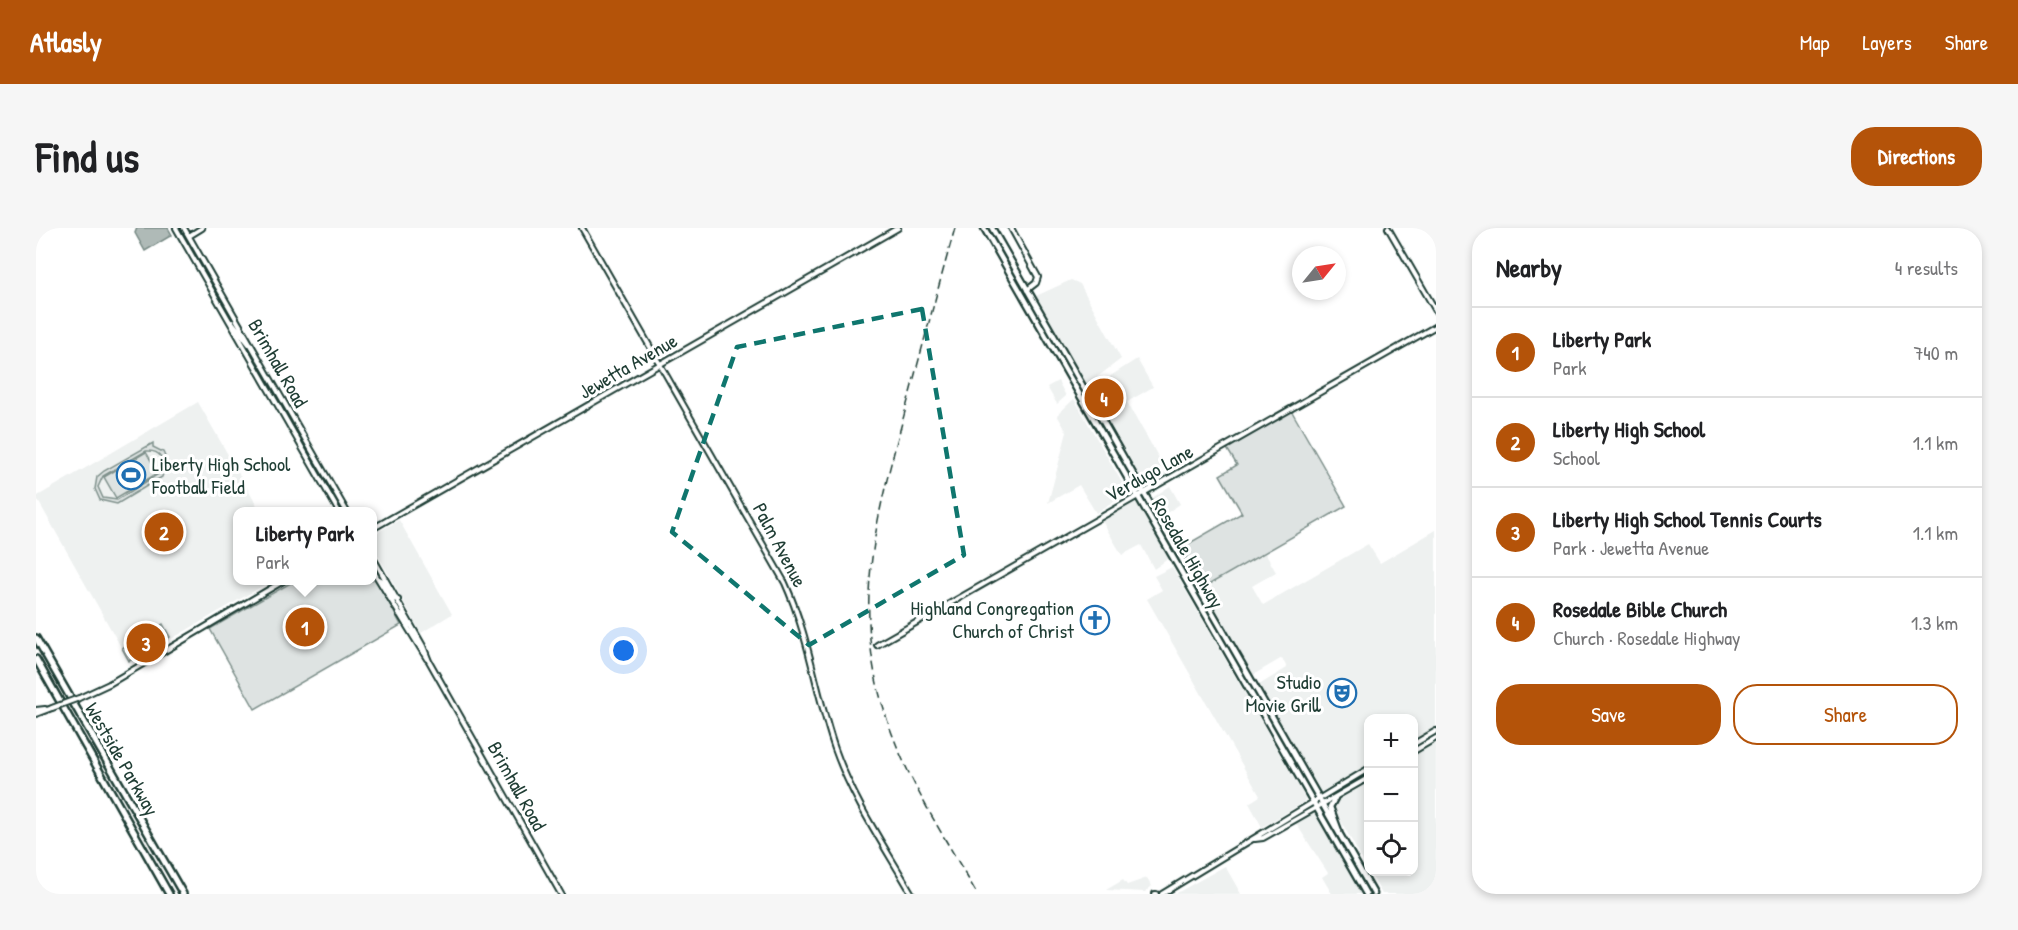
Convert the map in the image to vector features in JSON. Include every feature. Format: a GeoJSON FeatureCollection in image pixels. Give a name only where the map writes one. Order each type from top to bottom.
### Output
{"type":"FeatureCollection","features":[{"type":"Feature","properties":{"kind":"highway","name":"Westside Parkway"},"geometry":{"type":"LineString","coordinates":[[36,638],[183,894]]}},
{"type":"Feature","properties":{"kind":"highway","name":"Westside Parkway"},"geometry":{"type":"LineString","coordinates":[[36,659],[169,894]]}},
{"type":"Feature","properties":{"kind":"main road","name":"Rosedale Highway"},"geometry":{"type":"LineString","coordinates":[[984,228],[1057,354],[1098,415],[1141,494],[1156,528],[1229,655],[1260,702],[1316,800],[1374,894]]}},
{"type":"Feature","properties":{"kind":"main road","name":"Rosedale Highway"},"geometry":{"type":"LineString","coordinates":[[992,228],[1082,392],[1205,599],[1263,707],[1281,732],[1316,800]]}},
{"type":"Feature","properties":{"kind":"main road"},"geometry":{"type":"LineString","coordinates":[[988,237],[997,246],[1020,286],[1027,290]]}},
{"type":"Feature","properties":{"kind":"main road"},"geometry":{"type":"LineString","coordinates":[[1021,293],[1027,295],[1047,325]]}},
{"type":"Feature","properties":{"kind":"main road"},"geometry":{"type":"LineString","coordinates":[[1156,528],[1171,547],[1174,547]]}},
{"type":"Feature","properties":{"kind":"main road"},"geometry":{"type":"LineString","coordinates":[[1175,561],[1181,563],[1205,599]]}},
{"type":"Feature","properties":{"kind":"main road"},"geometry":{"type":"LineString","coordinates":[[1335,798],[1330,807],[1342,839]]}},
{"type":"Feature","properties":{"kind":"main road","name":"Rosedale Highway"},"geometry":{"type":"LineString","coordinates":[[1320,806],[1366,894]]}},
{"type":"Feature","properties":{"kind":"street","name":"Brimhall Road"},"geometry":{"type":"LineString","coordinates":[[176,228],[336,507]]}},
{"type":"Feature","properties":{"kind":"street","name":"Brimhall Road"},"geometry":{"type":"LineString","coordinates":[[184,228],[344,507]]}},
{"type":"Feature","properties":{"kind":"street"},"geometry":{"type":"LineString","coordinates":[[189,236],[202,228]]}},
{"type":"Feature","properties":{"kind":"street","name":"Palm Avenue"},"geometry":{"type":"LineString","coordinates":[[582,228],[785,583],[804,633],[827,723],[842,768],[912,894]]}},
{"type":"Feature","properties":{"kind":"street","name":"Jewetta Avenue"},"geometry":{"type":"LineString","coordinates":[[377,526],[898,228]]}},
{"type":"Feature","properties":{"kind":"street"},"geometry":{"type":"LineString","coordinates":[[1011,228],[1038,277],[1036,283],[1027,290]]}},
{"type":"Feature","properties":{"kind":"street"},"geometry":{"type":"LineString","coordinates":[[1388,228],[1436,311]]}},
{"type":"Feature","properties":{"kind":"street"},"geometry":{"type":"LineString","coordinates":[[229,320],[236,325],[251,346]]}},
{"type":"Feature","properties":{"kind":"street","name":"Verdugo Lane"},"geometry":{"type":"LineString","coordinates":[[877,645],[1436,326]]}},
{"type":"Feature","properties":{"kind":"street","name":"Brimhall Road"},"geometry":{"type":"LineString","coordinates":[[377,564],[417,634],[429,662],[561,894]]}},
{"type":"Feature","properties":{"kind":"street","name":"Brimhall Road"},"geometry":{"type":"LineString","coordinates":[[378,578],[418,649],[429,662]]}},
{"type":"Feature","properties":{"kind":"street"},"geometry":{"type":"LineString","coordinates":[[378,578],[393,599],[398,600]]}},
{"type":"Feature","properties":{"kind":"street"},"geometry":{"type":"LineString","coordinates":[[36,712],[79,698],[109,684],[277,585]]}},
{"type":"Feature","properties":{"kind":"street"},"geometry":{"type":"LineString","coordinates":[[399,614],[417,634]]}},
{"type":"Feature","properties":{"kind":"street"},"geometry":{"type":"LineString","coordinates":[[1418,741],[1436,731]]}},
{"type":"Feature","properties":{"kind":"street"},"geometry":{"type":"LineString","coordinates":[[1418,748],[1436,738]]}},
{"type":"Feature","properties":{"kind":"street"},"geometry":{"type":"LineString","coordinates":[[1162,894],[1364,771]]}},
{"type":"Feature","properties":{"kind":"street"},"geometry":{"type":"LineString","coordinates":[[1255,839],[1263,838],[1364,780]]}},
{"type":"Feature","properties":{"kind":"highlighted area"},"geometry":{"type":"Polygon","coordinates":[[[922,309],[964,555],[809,645],[672,532],[737,347],[922,309]]]}},
{"type":"Feature","properties":{"kind":"shaded area"},"geometry":{"type":"Polygon","coordinates":[[[137,228],[168,228],[172,235],[145,251],[135,233],[137,228]]]}},
{"type":"Feature","properties":{"kind":"shaded area"},"geometry":{"type":"Polygon","coordinates":[[[1071,280],[1080,284],[1121,359],[1088,384],[1084,383],[1036,296],[1071,280]]]}},
{"type":"Feature","properties":{"kind":"shaded area"},"geometry":{"type":"Polygon","coordinates":[[[1137,359],[1153,387],[1127,402],[1168,474],[1146,486],[1092,393],[1112,375],[1137,359]]]}},
{"type":"Feature","properties":{"kind":"shaded area"},"geometry":{"type":"Polygon","coordinates":[[[1058,381],[1066,396],[1057,404],[1047,387],[1058,381]]]}},
{"type":"Feature","properties":{"kind":"shaded area"},"geometry":{"type":"Polygon","coordinates":[[[1074,399],[1128,493],[1096,513],[1079,485],[1048,503],[1067,432],[1057,415],[1074,399]]]}},
{"type":"Feature","properties":{"kind":"shaded area"},"geometry":{"type":"Polygon","coordinates":[[[198,402],[258,507],[233,507],[233,585],[264,585],[130,663],[36,497],[198,402]]]}},
{"type":"Feature","properties":{"kind":"shaded area"},"geometry":{"type":"Polygon","coordinates":[[[1291,410],[1346,506],[1203,588],[1181,548],[1242,513],[1220,475],[1237,465],[1226,447],[1291,410]]]}},
{"type":"Feature","properties":{"kind":"shaded area"},"geometry":{"type":"Polygon","coordinates":[[[153,443],[153,447],[163,452],[167,461],[162,477],[117,504],[100,500],[95,489],[97,477],[153,443]],[[146,451],[103,476],[98,487],[103,498],[117,500],[160,473],[163,464],[161,457],[151,451],[146,451]]]}},
{"type":"Feature","properties":{"kind":"shaded area","name":"Liberty High School Football Field"},"geometry":{"type":"Polygon","coordinates":[[[146,452],[158,473],[116,498],[104,477],[146,452]]]}},
{"type":"Feature","properties":{"kind":"shaded area"},"geometry":{"type":"Polygon","coordinates":[[[1170,486],[1180,504],[1162,516],[1152,498],[1170,486]]]}},
{"type":"Feature","properties":{"kind":"shaded area"},"geometry":{"type":"Polygon","coordinates":[[[1135,503],[1139,505],[1169,558],[1154,569],[1141,545],[1122,555],[1102,521],[1135,503]]]}},
{"type":"Feature","properties":{"kind":"shaded area"},"geometry":{"type":"Polygon","coordinates":[[[399,520],[452,614],[421,633],[377,553],[377,533],[399,520]]]}},
{"type":"Feature","properties":{"kind":"shaded area"},"geometry":{"type":"Polygon","coordinates":[[[1436,530],[1436,726],[1418,737],[1418,714],[1364,714],[1364,767],[1321,792],[1259,685],[1287,668],[1282,658],[1253,675],[1203,588],[1265,553],[1276,572],[1252,586],[1263,605],[1368,544],[1380,563],[1436,530]]]}},
{"type":"Feature","properties":{"kind":"shaded area"},"geometry":{"type":"Polygon","coordinates":[[[1172,567],[1305,798],[1304,802],[1262,827],[1249,803],[1260,796],[1147,599],[1162,590],[1154,576],[1172,567]]]}},
{"type":"Feature","properties":{"kind":"shaded area"},"geometry":{"type":"Polygon","coordinates":[[[377,581],[401,625],[255,709],[210,629],[287,585],[377,585],[377,581]]]}},
{"type":"Feature","properties":{"kind":"shaded area"},"geometry":{"type":"Polygon","coordinates":[[[163,624],[170,637],[129,661],[122,648],[163,624]]]}},
{"type":"Feature","properties":{"kind":"shaded area"},"geometry":{"type":"Polygon","coordinates":[[[1436,743],[1436,894],[1382,894],[1371,876],[1418,876],[1418,754],[1436,743]]]}},
{"type":"Feature","properties":{"kind":"shaded area"},"geometry":{"type":"Polygon","coordinates":[[[1364,785],[1364,863],[1333,807],[1334,803],[1364,785]]]}},
{"type":"Feature","properties":{"kind":"shaded area"},"geometry":{"type":"Polygon","coordinates":[[[1311,812],[1315,813],[1362,894],[1332,894],[1322,877],[1328,873],[1295,822],[1311,812]]]}},
{"type":"Feature","properties":{"kind":"shaded area"},"geometry":{"type":"Polygon","coordinates":[[[1225,866],[1241,894],[1175,894],[1225,866]]]}},
{"type":"Feature","properties":{"kind":"shaded area"},"geometry":{"type":"Polygon","coordinates":[[[1147,878],[1152,886],[1145,892],[1106,890],[1123,880],[1127,885],[1147,878]]]}},
{"type":"Feature","properties":{"kind":"railway"},"geometry":{"type":"LineString","coordinates":[[955,228],[895,447],[877,523],[869,599],[870,637],[875,676],[894,740],[927,808],[977,894]]}},
{"type":"Feature","properties":{"kind":"place","name":"Rosedale Bible Church"},"geometry":{"type":"Point","coordinates":[1104,398]}},
{"type":"Feature","properties":{"kind":"place","name":"Liberty High School Football Field"},"geometry":{"type":"Point","coordinates":[131,475]}},
{"type":"Feature","properties":{"kind":"place","name":"Liberty High School"},"geometry":{"type":"Point","coordinates":[164,532]}},
{"type":"Feature","properties":{"kind":"place","name":"Highland Congregation Church of Christ"},"geometry":{"type":"Point","coordinates":[1095,620]}},
{"type":"Feature","properties":{"kind":"place","name":"Liberty Park"},"geometry":{"type":"Point","coordinates":[305,627]}},
{"type":"Feature","properties":{"kind":"place","name":"Liberty High School Tennis Courts"},"geometry":{"type":"Point","coordinates":[146,643]}},
{"type":"Feature","properties":{"kind":"place","name":"Studio Movie Grill"},"geometry":{"type":"Point","coordinates":[1342,693]}}]}
